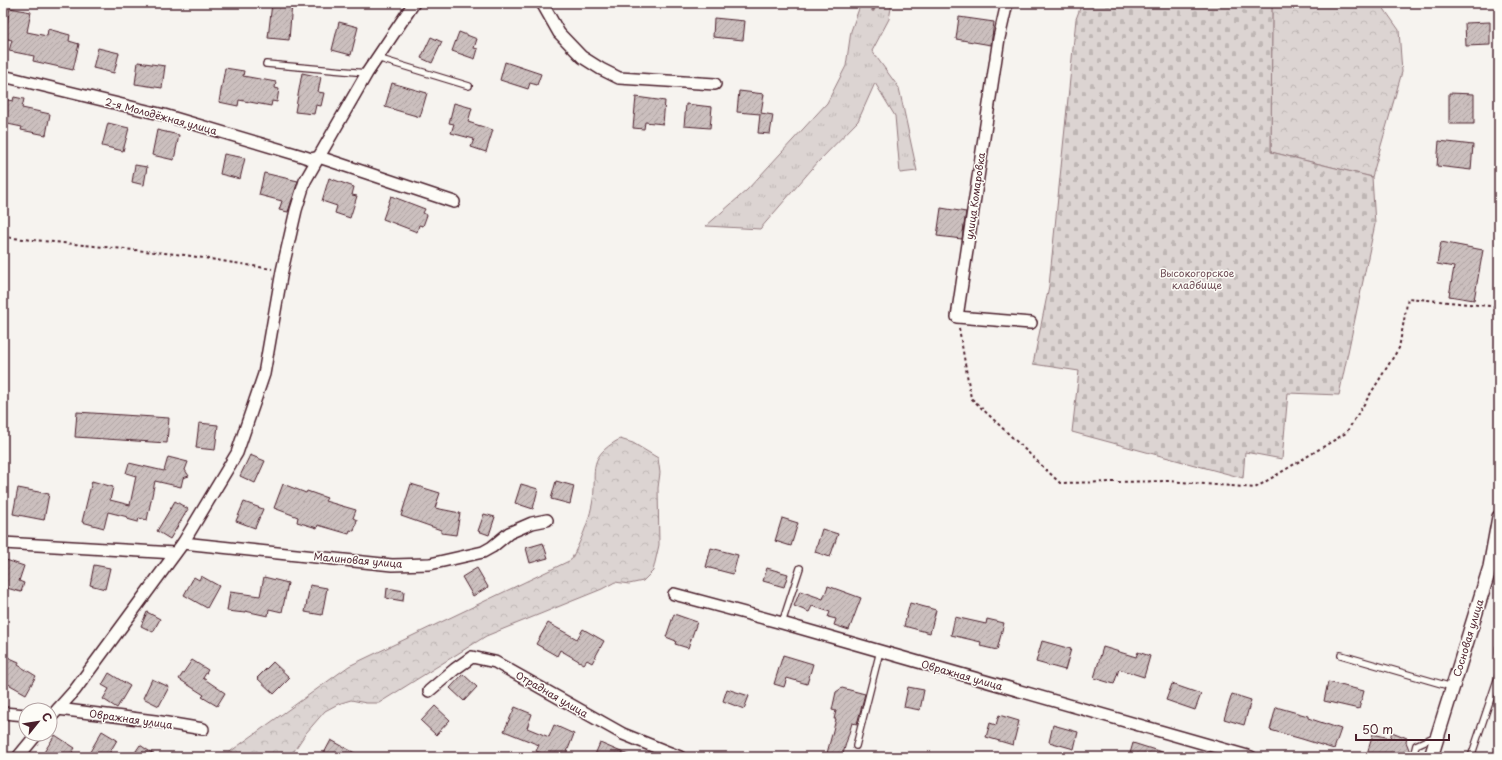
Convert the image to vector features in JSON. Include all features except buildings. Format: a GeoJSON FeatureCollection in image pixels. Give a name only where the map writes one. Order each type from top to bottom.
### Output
{"type":"FeatureCollection","features":[{"type":"Feature","properties":{"kind":"street"},"geometry":{"type":"LineString","coordinates":[[58,709],[75,690],[183,543],[237,453],[264,374],[282,271],[296,210],[305,181],[367,73],[414,3]]}},
{"type":"Feature","properties":{"kind":"street"},"geometry":{"type":"LineString","coordinates":[[542,3],[559,33],[582,57],[619,78],[715,84]]}},
{"type":"Feature","properties":{"kind":"street","name":"улица Комаровка"},"geometry":{"type":"LineString","coordinates":[[957,317],[999,38],[1007,3]]}},
{"type":"Feature","properties":{"kind":"street","name":"2-я Молодёжная улица"},"geometry":{"type":"LineString","coordinates":[[3,76],[164,115],[311,159],[319,157],[454,202]]}},
{"type":"Feature","properties":{"kind":"street"},"geometry":{"type":"LineString","coordinates":[[957,317],[1031,323]]}},
{"type":"Feature","properties":{"kind":"street","name":"Сосновая улица"},"geometry":{"type":"LineString","coordinates":[[1431,757],[1490,567],[1499,517]]}},
{"type":"Feature","properties":{"kind":"street","name":"Малиновая улица"},"geometry":{"type":"LineString","coordinates":[[183,543],[392,565],[430,564],[483,552],[492,547],[509,532],[532,523],[547,520]]}},
{"type":"Feature","properties":{"kind":"street"},"geometry":{"type":"LineString","coordinates":[[3,543],[175,553]]}},
{"type":"Feature","properties":{"kind":"street","name":"Овражная улица"},"geometry":{"type":"LineString","coordinates":[[674,594],[782,623],[1250,757]]}},
{"type":"Feature","properties":{"kind":"street","name":"Отрадная улица"},"geometry":{"type":"LineString","coordinates":[[429,691],[472,657],[495,662],[623,734],[680,757]]}},
{"type":"Feature","properties":{"kind":"street"},"geometry":{"type":"LineString","coordinates":[[3,713],[18,714]]}},
{"type":"Feature","properties":{"kind":"street","name":"Овражная улица"},"geometry":{"type":"LineString","coordinates":[[58,716],[155,721],[203,729]]}},
{"type":"Feature","properties":{"kind":"street"},"geometry":{"type":"LineString","coordinates":[[18,757],[30,742]]}},
{"type":"Feature","properties":{"kind":"lane"},"geometry":{"type":"LineString","coordinates":[[377,58],[469,86]]}},
{"type":"Feature","properties":{"kind":"lane"},"geometry":{"type":"LineString","coordinates":[[266,64],[367,73]]}},
{"type":"Feature","properties":{"kind":"lane"},"geometry":{"type":"LineString","coordinates":[[782,623],[800,568]]}},
{"type":"Feature","properties":{"kind":"lane"},"geometry":{"type":"LineString","coordinates":[[1499,648],[1499,653]]}},
{"type":"Feature","properties":{"kind":"lane"},"geometry":{"type":"LineString","coordinates":[[856,746],[880,651]]}},
{"type":"Feature","properties":{"kind":"lane"},"geometry":{"type":"LineString","coordinates":[[1341,655],[1453,687]]}},
{"type":"Feature","properties":{"kind":"lane"},"geometry":{"type":"LineString","coordinates":[[1470,757],[1499,674]]}},
{"type":"Feature","properties":{"kind":"lane"},"geometry":{"type":"LineString","coordinates":[[1413,757],[1416,745],[1438,735]]}},
{"type":"Feature","properties":{"kind":"path"},"geometry":{"type":"LineString","coordinates":[[3,237],[185,255],[282,271]]}},
{"type":"Feature","properties":{"kind":"path"},"geometry":{"type":"LineString","coordinates":[[957,317],[971,398],[1060,483],[1169,481],[1255,488],[1346,433],[1399,348],[1408,298],[1499,307]]}},
{"type":"Feature","properties":{"kind":"green space"},"geometry":{"type":"Polygon","coordinates":[[[861,3],[892,3],[889,19],[872,51],[899,88],[917,171],[900,173],[895,116],[875,83],[858,121],[818,162],[760,229],[706,226],[747,190],[827,103],[846,66],[851,31],[861,3]]]}},
{"type":"Feature","properties":{"kind":"green space","name":"Высокогорское кладбище"},"geometry":{"type":"Polygon","coordinates":[[[1082,3],[1272,3],[1271,152],[1372,177],[1375,224],[1339,395],[1288,393],[1282,459],[1245,452],[1243,478],[1072,432],[1079,371],[1033,364],[1049,286],[1076,19],[1082,3]]]}},
{"type":"Feature","properties":{"kind":"green space"},"geometry":{"type":"Polygon","coordinates":[[[1272,3],[1380,3],[1399,30],[1402,72],[1372,177],[1271,152],[1272,3]]]}},
{"type":"Feature","properties":{"kind":"green space"},"geometry":{"type":"Polygon","coordinates":[[[620,439],[633,443],[658,458],[660,473],[658,488],[659,545],[653,571],[643,581],[629,584],[615,582],[602,589],[486,636],[379,703],[366,703],[351,700],[338,704],[325,711],[306,733],[290,757],[228,757],[231,751],[349,666],[571,560],[588,520],[592,505],[597,460],[608,446],[620,439]]]}},
{"type":"Feature","properties":{"kind":"waterway"},"geometry":{"type":"LineString","coordinates":[[873,10],[876,3]]}}]}
